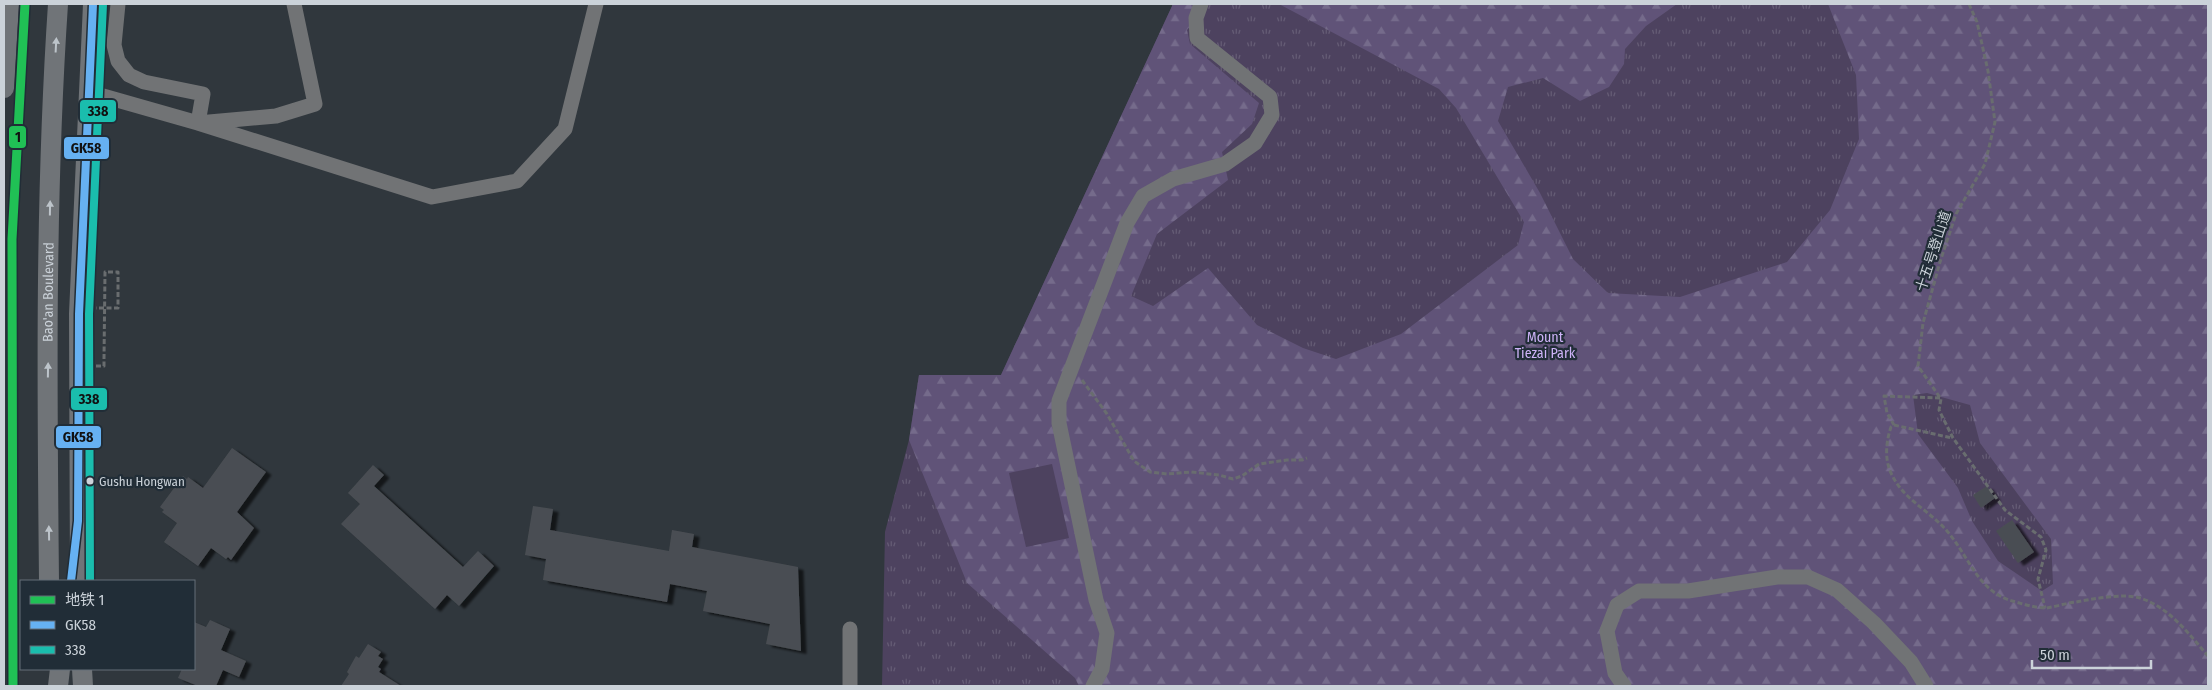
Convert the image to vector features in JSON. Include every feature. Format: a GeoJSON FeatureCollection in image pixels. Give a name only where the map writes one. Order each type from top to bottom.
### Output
{"type":"FeatureCollection","features":[{"type":"Feature","properties":{"kind":"main road"},"geometry":{"type":"LineString","coordinates":[[4,88],[9,4]]}},
{"type":"Feature","properties":{"kind":"main road","name":"Bao'an Boulevard"},"geometry":{"type":"LineString","coordinates":[[49,580],[47,424],[49,261],[58,4]]}},
{"type":"Feature","properties":{"kind":"main road"},"geometry":{"type":"LineString","coordinates":[[80,580],[78,521],[79,314],[93,4]]}},
{"type":"Feature","properties":{"kind":"main road"},"geometry":{"type":"LineString","coordinates":[[71,580],[78,521]]}},
{"type":"Feature","properties":{"kind":"main road"},"geometry":{"type":"LineString","coordinates":[[51,670],[51,686]]}},
{"type":"Feature","properties":{"kind":"main road"},"geometry":{"type":"LineString","coordinates":[[58,686],[60,670]]}},
{"type":"Feature","properties":{"kind":"main road"},"geometry":{"type":"LineString","coordinates":[[82,670],[83,686]]}},
{"type":"Feature","properties":{"kind":"street"},"geometry":{"type":"LineString","coordinates":[[118,4],[114,45],[118,61],[128,75],[144,82],[202,94],[198,124]]}},
{"type":"Feature","properties":{"kind":"street"},"geometry":{"type":"LineString","coordinates":[[198,124],[276,116],[315,104],[294,4]]}},
{"type":"Feature","properties":{"kind":"street"},"geometry":{"type":"LineString","coordinates":[[89,92],[432,196],[517,181],[565,129],[596,4]]}},
{"type":"Feature","properties":{"kind":"street"},"geometry":{"type":"LineString","coordinates":[[1094,686],[1102,669],[1107,633],[1096,600],[1059,423],[1059,402],[1128,223],[1143,196],[1173,179],[1225,164],[1255,143],[1272,115],[1270,97],[1197,38],[1196,18],[1201,4]]}},
{"type":"Feature","properties":{"kind":"street"},"geometry":{"type":"LineString","coordinates":[[1624,686],[1615,673],[1607,630],[1617,605],[1639,591],[1688,591],[1776,577],[1808,577],[1836,590],[1874,623],[1911,662],[1926,686]]}},
{"type":"Feature","properties":{"kind":"street"},"geometry":{"type":"LineString","coordinates":[[850,629],[850,686]]}},
{"type":"Feature","properties":{"kind":"path","name":"十五号登山道"},"geometry":{"type":"LineString","coordinates":[[1940,398],[1918,366],[1922,323],[1956,214],[1985,164],[1995,122],[1977,22],[1969,4]]}},
{"type":"Feature","properties":{"kind":"path"},"geometry":{"type":"LineString","coordinates":[[96,308],[118,308],[118,272],[105,272],[104,318],[104,366],[96,366]]}},
{"type":"Feature","properties":{"kind":"path"},"geometry":{"type":"LineString","coordinates":[[1071,368],[1087,385],[1107,414],[1134,461],[1150,472],[1167,474],[1191,472],[1234,478],[1242,476],[1259,464],[1307,458]]}},
{"type":"Feature","properties":{"kind":"path"},"geometry":{"type":"LineString","coordinates":[[1953,438],[1894,425],[1887,414],[1884,396],[1940,398],[1939,410],[1953,438],[2005,510],[2041,537],[2046,550],[2038,579],[2045,608]]}},
{"type":"Feature","properties":{"kind":"path"},"geometry":{"type":"LineString","coordinates":[[1894,425],[1891,427],[1887,441],[1887,458],[1891,475],[1912,502],[1946,530],[1960,548],[1979,579],[1993,593],[2010,600],[2045,608],[2089,600],[2139,598],[2163,610],[2185,628],[2208,656]]}},
{"type":"Feature","properties":{"kind":"green space","name":"Mount Tiezai Park"},"geometry":{"type":"Polygon","coordinates":[[[1173,4],[2208,4],[2208,686],[882,686],[885,532],[909,440],[919,375],[1001,375],[1173,4]]]}},
{"type":"Feature","properties":{"kind":"green space","name":"Mount Tiezai Park"},"geometry":{"type":"Polygon","coordinates":[[[1173,4],[1208,4],[1187,30],[1190,44],[1259,103],[1252,124],[1222,152],[1228,180],[1157,234],[1131,296],[1153,306],[1208,268],[1257,325],[1303,348],[1336,359],[1401,334],[1518,245],[1524,222],[1456,108],[1439,89],[1279,4],[1677,4],[1646,26],[1625,49],[1624,64],[1609,87],[1580,101],[1543,78],[1508,87],[1498,121],[1540,193],[1573,259],[1608,293],[1680,297],[1787,262],[1830,210],[1859,139],[1856,75],[1828,4],[2208,4],[2208,686],[1079,686],[1075,678],[967,583],[909,440],[919,375],[1001,375],[1173,4]],[[1927,393],[1913,395],[1918,434],[1958,488],[1972,521],[1998,561],[2042,591],[2053,584],[2051,539],[1980,443],[1970,405],[1927,393]]]}},
{"type":"Feature","properties":{"kind":"green space"},"geometry":{"type":"Polygon","coordinates":[[[1052,464],[1069,538],[1026,547],[1009,473],[1052,464]]]}},
{"type":"Feature","properties":{"kind":"building"},"geometry":{"type":"Polygon","coordinates":[[[232,448],[266,472],[237,512],[254,528],[231,560],[228,557],[226,559],[211,548],[198,566],[164,542],[177,523],[162,512],[164,510],[160,507],[183,476],[187,479],[188,477],[203,488],[232,448]]]}},
{"type":"Feature","properties":{"kind":"building"},"geometry":{"type":"Polygon","coordinates":[[[373,465],[384,475],[374,486],[463,567],[478,551],[494,566],[459,606],[447,595],[435,609],[341,524],[360,504],[348,493],[373,465]]]}},
{"type":"Feature","properties":{"kind":"building"},"geometry":{"type":"Polygon","coordinates":[[[1987,486],[1995,498],[1981,508],[1973,495],[1987,486]]]}},
{"type":"Feature","properties":{"kind":"building"},"geometry":{"type":"Polygon","coordinates":[[[533,506],[553,509],[550,530],[669,551],[672,530],[694,534],[692,547],[798,567],[801,651],[766,644],[770,624],[703,611],[707,591],[670,584],[667,602],[543,580],[546,559],[525,555],[533,506]]]}},
{"type":"Feature","properties":{"kind":"building"},"geometry":{"type":"Polygon","coordinates":[[[2012,520],[2034,552],[2018,563],[1996,531],[2012,520]]]}},
{"type":"Feature","properties":{"kind":"building"},"geometry":{"type":"Polygon","coordinates":[[[210,620],[230,629],[221,650],[246,661],[239,677],[223,670],[216,686],[198,686],[178,678],[182,670],[195,670],[195,622],[206,627],[210,620]]]}},
{"type":"Feature","properties":{"kind":"building"},"geometry":{"type":"Polygon","coordinates":[[[368,644],[381,652],[378,656],[383,659],[378,667],[381,669],[379,672],[401,686],[341,686],[349,674],[347,672],[356,656],[359,658],[368,644]]]}},
{"type":"Feature","properties":{"kind":"metro line","name":"1"},"geometry":{"type":"LineString","coordinates":[[13,686],[12,239],[25,4]]}},
{"type":"Feature","properties":{"kind":"transit line","name":"GK58"},"geometry":{"type":"LineString","coordinates":[[71,580],[78,521],[79,314],[93,4]]}},
{"type":"Feature","properties":{"kind":"transit line","name":"338"},"geometry":{"type":"LineString","coordinates":[[90,580],[89,314],[103,4]]}},
{"type":"Feature","properties":{"kind":"place","name":"Gushu Hongwan"},"geometry":{"type":"Point","coordinates":[90,481]}}]}
